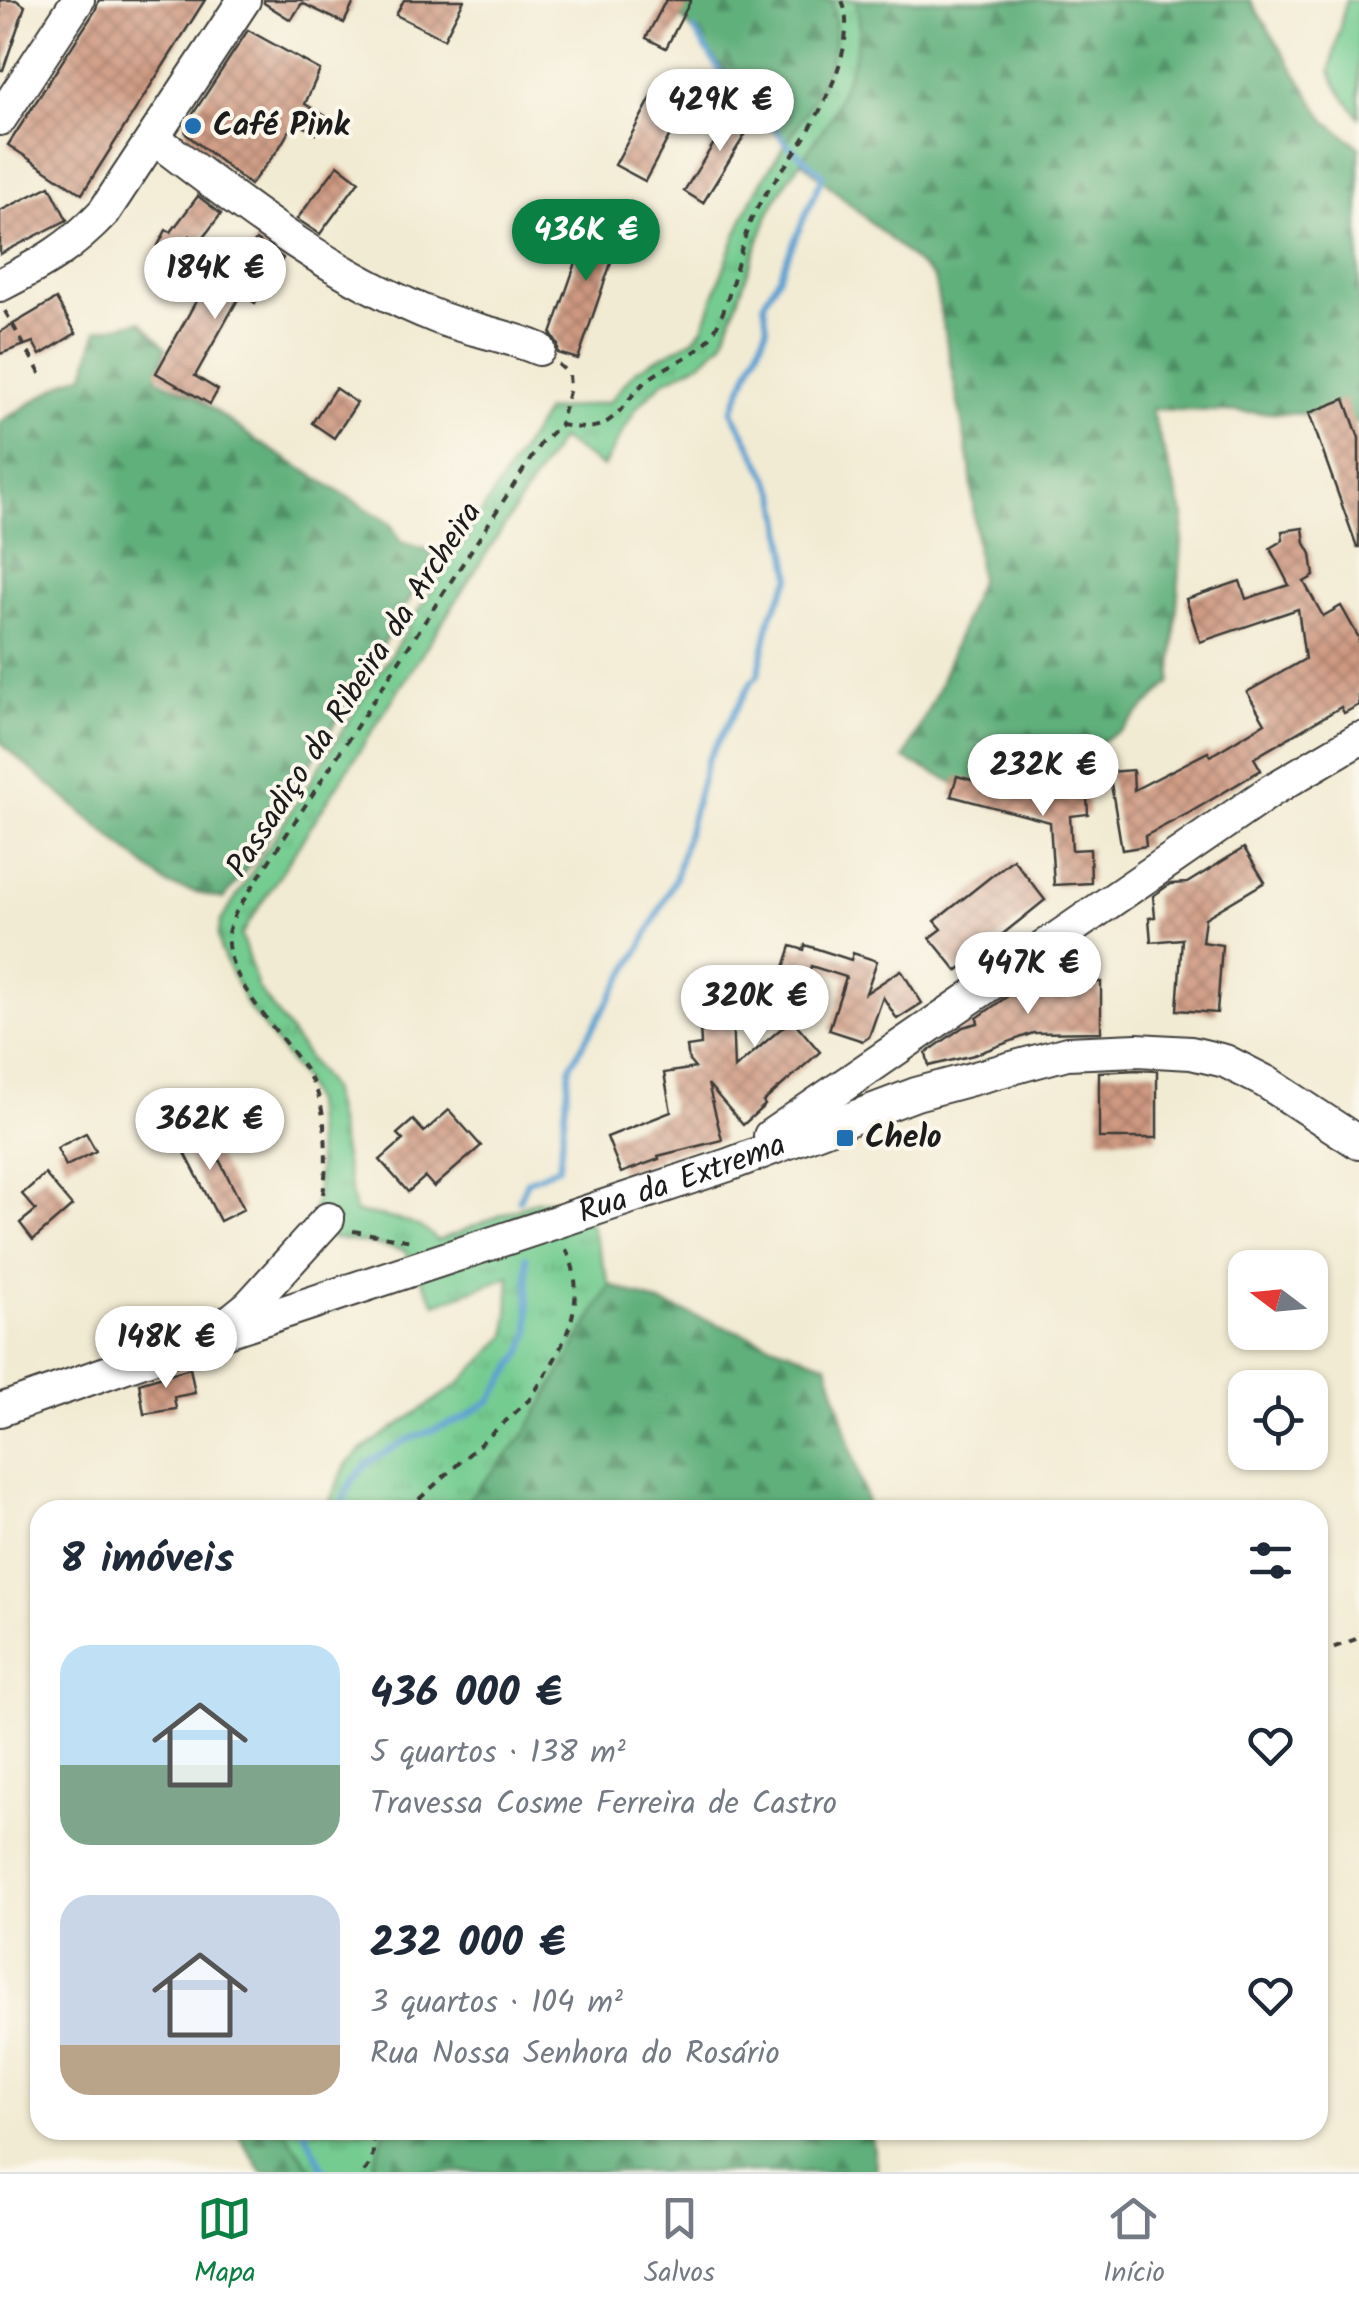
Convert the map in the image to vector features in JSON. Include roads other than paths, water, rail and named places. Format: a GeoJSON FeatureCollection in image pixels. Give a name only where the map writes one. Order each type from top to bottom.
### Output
{"type":"FeatureCollection","features":[{"type":"Feature","properties":{"kind":"street"},"geometry":{"type":"LineString","coordinates":[[0,119],[78,0]]}},
{"type":"Feature","properties":{"kind":"street"},"geometry":{"type":"LineString","coordinates":[[0,285],[49,260],[80,238],[104,212],[244,0]]}},
{"type":"Feature","properties":{"kind":"street"},"geometry":{"type":"LineString","coordinates":[[154,138],[256,216],[328,264],[438,318],[539,349]]}},
{"type":"Feature","properties":{"kind":"street"},"geometry":{"type":"LineString","coordinates":[[728,1166],[1272,790],[1359,739]]}},
{"type":"Feature","properties":{"kind":"street","name":"Rua da Extrema"},"geometry":{"type":"LineString","coordinates":[[0,1410],[728,1166],[916,1094],[1067,1054],[1137,1050],[1191,1053],[1225,1061],[1266,1082],[1359,1143]]}},
{"type":"Feature","properties":{"kind":"street"},"geometry":{"type":"LineString","coordinates":[[892,1052],[916,1094]]}},
{"type":"Feature","properties":{"kind":"street"},"geometry":{"type":"LineString","coordinates":[[212,1336],[249,1306],[328,1219]]}},
{"type":"Feature","properties":{"kind":"waterway"},"geometry":{"type":"LineString","coordinates":[[519,1200],[527,1181],[559,1167],[570,1066],[640,949],[675,879],[707,761],[758,675],[771,615],[791,577],[777,494],[732,411],[767,328],[764,302],[823,175],[727,82],[694,30]]}},
{"type":"Feature","properties":{"kind":"waterway"},"geometry":{"type":"LineString","coordinates":[[343,1500],[351,1482],[368,1463],[407,1440],[464,1418],[491,1400],[523,1351],[530,1331],[526,1257]]}},
{"type":"Feature","properties":{"kind":"waterway"},"geometry":{"type":"LineString","coordinates":[[309,2140],[325,2172]]}},
{"type":"Feature","properties":{"kind":"place","name":"Café Pink"},"geometry":{"type":"Point","coordinates":[193,126]}},
{"type":"Feature","properties":{"kind":"place","name":"Chelo"},"geometry":{"type":"Point","coordinates":[845,1138]}}]}
